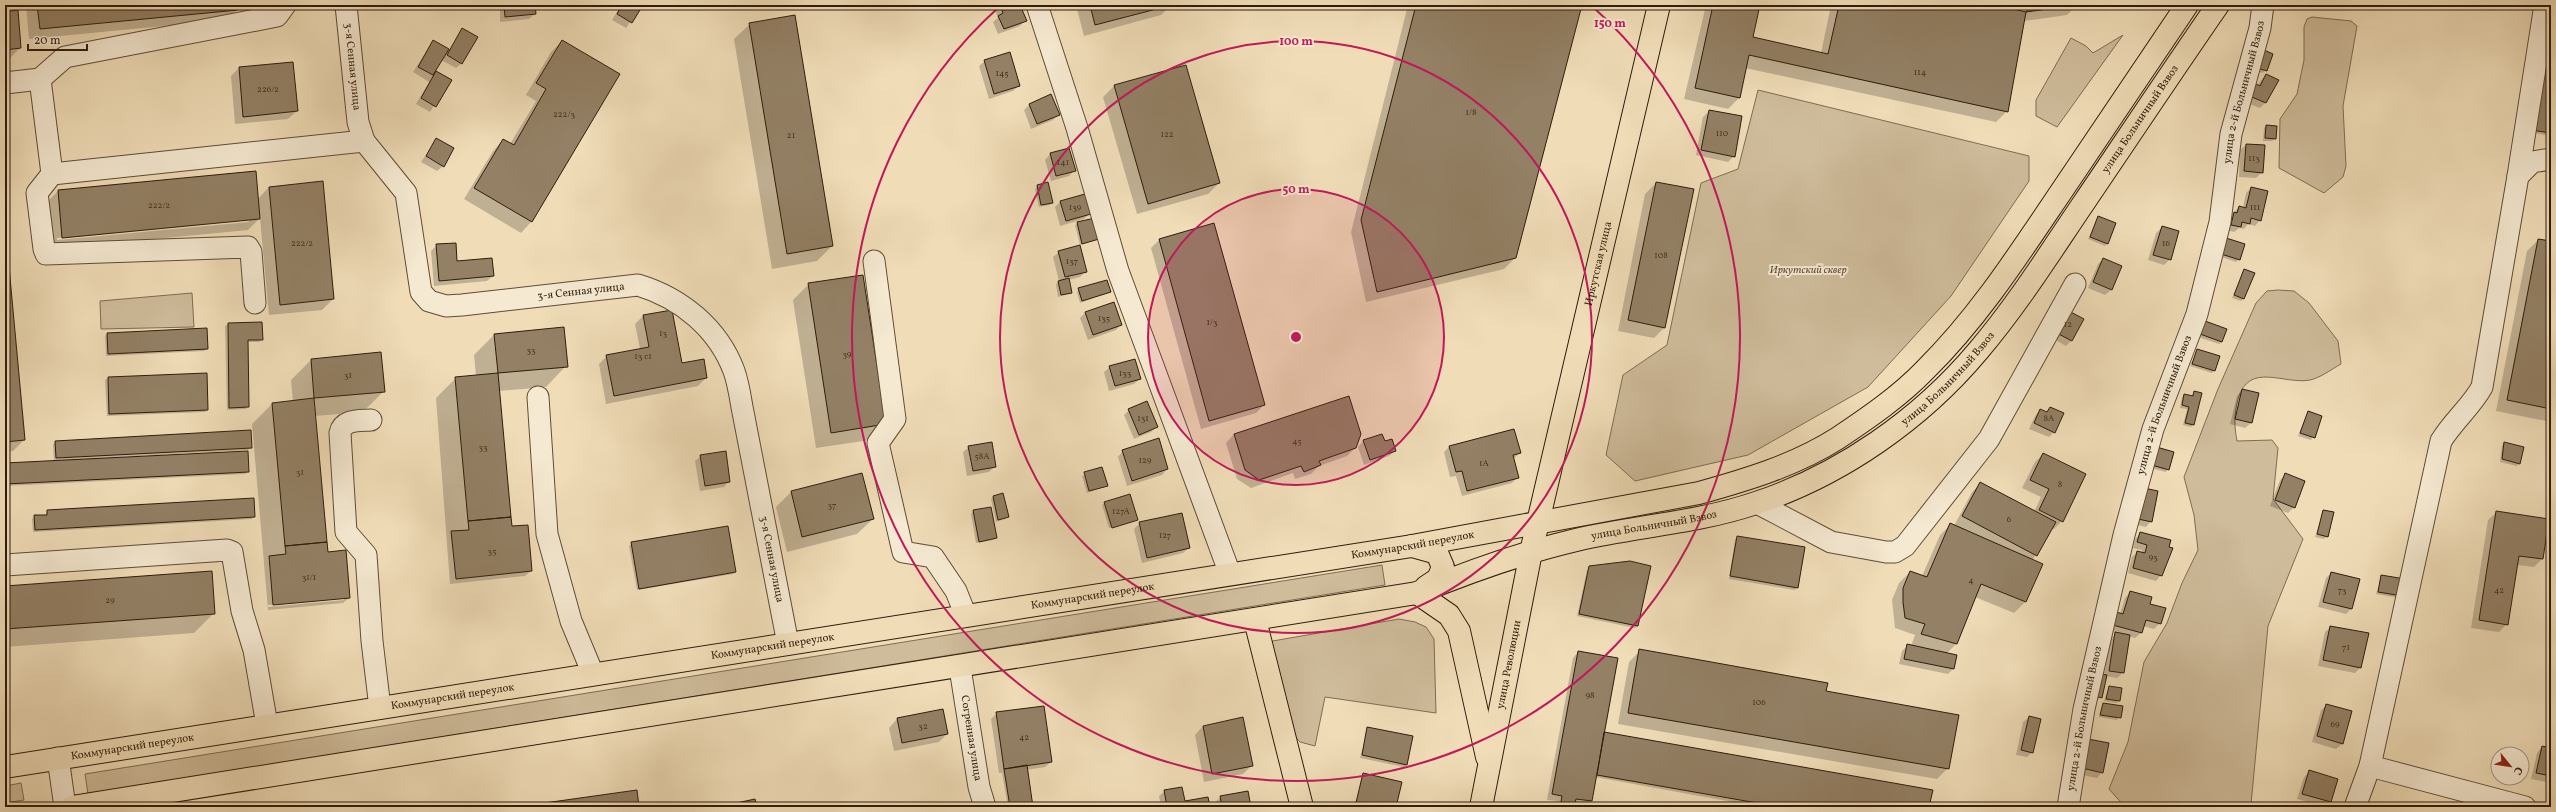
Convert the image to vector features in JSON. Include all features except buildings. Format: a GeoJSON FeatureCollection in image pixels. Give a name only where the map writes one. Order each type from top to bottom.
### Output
{"type":"FeatureCollection","features":[{"type":"Feature","properties":{"kind":"main road","name":"Иркутская улица"},"geometry":{"type":"LineString","coordinates":[[1539,522],[1659,5]]}},
{"type":"Feature","properties":{"kind":"main road","name":"улица Больничный Взвоз"},"geometry":{"type":"LineString","coordinates":[[1539,522],[1699,494],[1742,481],[1786,464],[1836,439],[1884,406],[1929,366],[1959,335],[1992,291],[2187,5]]}},
{"type":"Feature","properties":{"kind":"main road","name":"улица Больничный Взвоз"},"geometry":{"type":"LineString","coordinates":[[1532,552],[1577,540],[1704,518],[1757,503],[1796,487],[1849,461],[1904,422],[1942,390],[1978,351],[2049,254],[2218,5]]}},
{"type":"Feature","properties":{"kind":"main road","name":"Коммунарский переулок"},"geometry":{"type":"LineString","coordinates":[[5,767],[1412,546],[1539,522]]}},
{"type":"Feature","properties":{"kind":"main road","name":"улица Революции"},"geometry":{"type":"LineString","coordinates":[[1481,807],[1539,522]]}},
{"type":"Feature","properties":{"kind":"main road"},"geometry":{"type":"LineString","coordinates":[[1412,546],[1437,553],[1443,567],[1438,579],[1416,593]]}},
{"type":"Feature","properties":{"kind":"main road"},"geometry":{"type":"LineString","coordinates":[[72,807],[960,668],[1416,593],[1457,576],[1532,552]]}},
{"type":"Feature","properties":{"kind":"main road"},"geometry":{"type":"LineString","coordinates":[[1416,593],[1449,615],[1459,631],[1489,765]]}},
{"type":"Feature","properties":{"kind":"main road"},"geometry":{"type":"LineString","coordinates":[[1255,620],[1302,807]]}},
{"type":"Feature","properties":{"kind":"street"},"geometry":{"type":"LineString","coordinates":[[5,83],[40,79],[66,57],[277,16],[285,5]]}},
{"type":"Feature","properties":{"kind":"street","name":"3-я Сенная улица"},"geometry":{"type":"LineString","coordinates":[[346,5],[358,122],[364,141],[406,193],[417,276],[421,292],[429,301],[446,306],[462,305],[638,285],[658,291],[678,301],[701,320],[718,342],[734,371],[788,644]]}},
{"type":"Feature","properties":{"kind":"street"},"geometry":{"type":"LineString","coordinates":[[1037,5],[1077,128],[1118,271],[1230,574]]}},
{"type":"Feature","properties":{"kind":"street","name":"улица 2-й Больничный Взвоз"},"geometry":{"type":"LineString","coordinates":[[2068,807],[2084,709],[2124,535],[2153,429],[2197,314],[2220,222],[2230,134],[2258,35],[2263,5]]}},
{"type":"Feature","properties":{"kind":"street"},"geometry":{"type":"LineString","coordinates":[[2355,807],[2370,766],[2441,441],[2448,430],[2467,410],[2482,387],[2545,5]]}},
{"type":"Feature","properties":{"kind":"street"},"geometry":{"type":"LineString","coordinates":[[40,79],[52,174],[38,193],[44,249],[46,254],[248,247],[251,252],[255,303]]}},
{"type":"Feature","properties":{"kind":"street"},"geometry":{"type":"LineString","coordinates":[[52,174],[364,141]]}},
{"type":"Feature","properties":{"kind":"street"},"geometry":{"type":"LineString","coordinates":[[2518,176],[2532,162],[2551,159]]}},
{"type":"Feature","properties":{"kind":"street"},"geometry":{"type":"LineString","coordinates":[[874,261],[895,419],[878,443],[903,552],[933,557],[956,591],[966,616]]}},
{"type":"Feature","properties":{"kind":"street"},"geometry":{"type":"LineString","coordinates":[[1757,503],[1831,542],[1886,552],[1895,552],[1905,546],[1988,439],[2075,284]]}},
{"type":"Feature","properties":{"kind":"street"},"geometry":{"type":"LineString","coordinates":[[538,397],[547,534],[571,621],[593,674]]}},
{"type":"Feature","properties":{"kind":"street"},"geometry":{"type":"LineString","coordinates":[[371,420],[347,423],[341,428],[340,433],[346,532],[366,555],[372,641],[380,708]]}},
{"type":"Feature","properties":{"kind":"street"},"geometry":{"type":"LineString","coordinates":[[5,565],[227,550],[232,552],[242,611],[254,650],[267,725]]}},
{"type":"Feature","properties":{"kind":"street","name":"Согренная улица"},"geometry":{"type":"LineString","coordinates":[[960,668],[979,788],[985,807]]}},
{"type":"Feature","properties":{"kind":"street"},"geometry":{"type":"LineString","coordinates":[[58,758],[66,807]]}},
{"type":"Feature","properties":{"kind":"street"},"geometry":{"type":"LineString","coordinates":[[2370,766],[2525,807]]}},
{"type":"Feature","properties":{"kind":"green space"},"geometry":{"type":"Polygon","coordinates":[[[2312,17],[2351,21],[2357,26],[2343,106],[2346,166],[2343,177],[2324,193],[2279,168],[2280,119],[2297,94],[2304,60],[2304,27],[2307,19],[2312,17]]]}},
{"type":"Feature","properties":{"kind":"green space"},"geometry":{"type":"Polygon","coordinates":[[[2123,35],[2057,127],[2036,116],[2036,100],[2071,38],[2086,46],[2093,53],[2123,35]]]}},
{"type":"Feature","properties":{"kind":"green space","name":"Иркутский сквер"},"geometry":{"type":"Polygon","coordinates":[[[1758,90],[2029,156],[2029,181],[1951,296],[1868,387],[1748,455],[1635,481],[1606,455],[1623,375],[1667,345],[1701,183],[1738,169],[1758,90]]]}},
{"type":"Feature","properties":{"kind":"green space"},"geometry":{"type":"Polygon","coordinates":[[[2267,291],[2294,291],[2309,303],[2338,341],[2341,364],[2310,380],[2300,381],[2268,377],[2250,381],[2243,387],[2238,399],[2235,415],[2237,441],[2272,440],[2278,448],[2273,499],[2303,539],[2268,626],[2251,804],[2253,807],[2125,807],[2109,789],[2128,742],[2144,662],[2167,623],[2182,583],[2198,550],[2194,515],[2184,477],[2218,389],[2256,303],[2267,291]]]}},
{"type":"Feature","properties":{"kind":"green space"},"geometry":{"type":"Polygon","coordinates":[[[192,293],[194,327],[101,329],[100,301],[192,293]]]}},
{"type":"Feature","properties":{"kind":"green space"},"geometry":{"type":"Polygon","coordinates":[[[1382,565],[1385,585],[88,794],[85,774],[1382,565]]]}},
{"type":"Feature","properties":{"kind":"green space"},"geometry":{"type":"Polygon","coordinates":[[[1399,619],[1415,622],[1426,627],[1434,639],[1436,713],[1325,697],[1315,746],[1300,742],[1291,732],[1267,642],[1399,619]]]}},
{"type":"Feature","properties":{"kind":"green space"},"geometry":{"type":"Polygon","coordinates":[[[21,783],[24,800],[5,803],[5,786],[21,783]]]}}]}
